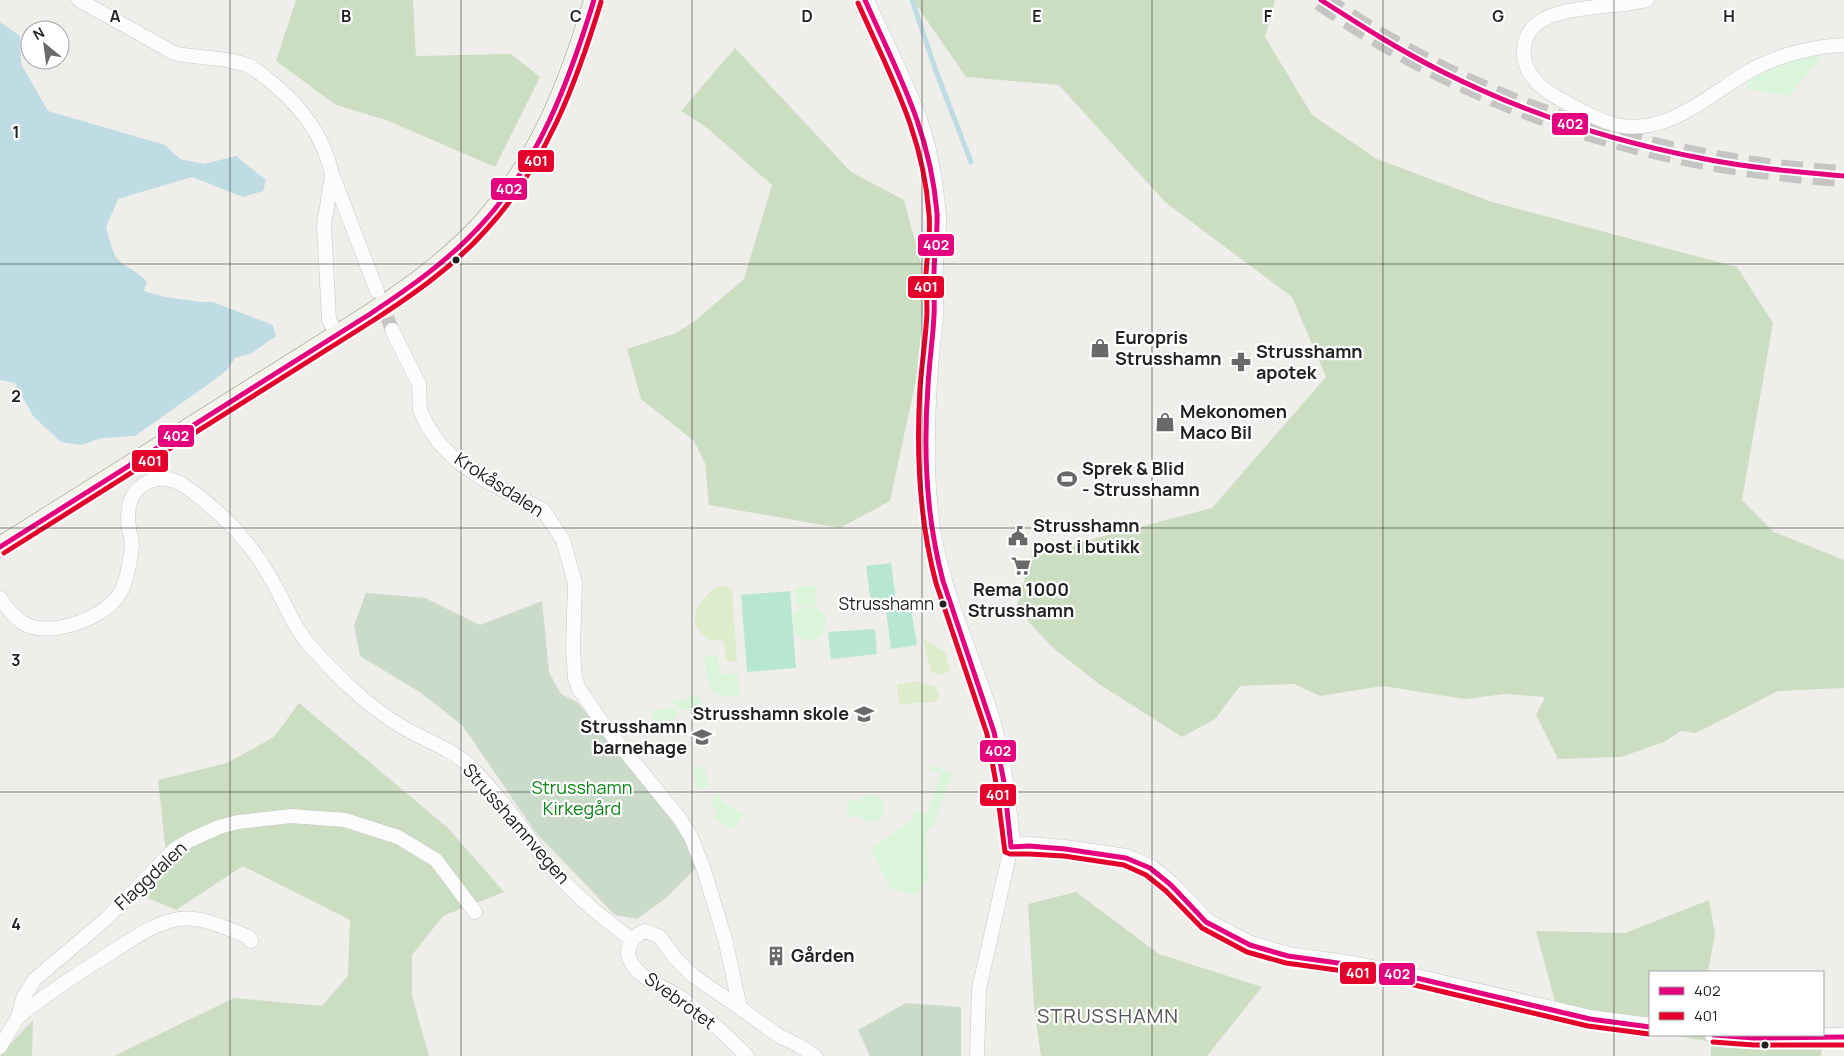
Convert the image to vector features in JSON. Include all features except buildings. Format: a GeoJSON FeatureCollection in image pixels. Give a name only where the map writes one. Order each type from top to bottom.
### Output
{"type":"FeatureCollection","features":[{"type":"Feature","properties":{"kind":"main road"},"geometry":{"type":"LineString","coordinates":[[0,547],[338,335],[395,298],[438,265],[480,226],[501,201],[525,167],[549,124],[569,79],[594,0]]}},
{"type":"Feature","properties":{"kind":"street"},"geometry":{"type":"LineString","coordinates":[[78,0],[174,53],[189,56],[219,57],[248,65],[288,96],[308,120],[328,155],[332,174],[377,291]]}},
{"type":"Feature","properties":{"kind":"street"},"geometry":{"type":"LineString","coordinates":[[865,0],[918,120],[926,144],[937,224],[934,305],[928,369],[926,449],[932,536],[958,629],[978,679],[992,723],[1008,815],[1011,847],[979,989],[977,1056]]}},
{"type":"Feature","properties":{"kind":"street"},"geometry":{"type":"LineString","coordinates":[[1647,0],[1607,5],[1567,6],[1553,9],[1541,15],[1533,22],[1526,34],[1524,45],[1523,56],[1532,77],[1553,96],[1598,119],[1618,125],[1638,126],[1658,123],[1680,115],[1754,68],[1777,59],[1800,52],[1844,46]]}},
{"type":"Feature","properties":{"kind":"street"},"geometry":{"type":"LineString","coordinates":[[332,174],[324,225],[328,320],[338,335]]}},
{"type":"Feature","properties":{"kind":"street","name":"Krokåsdalen"},"geometry":{"type":"LineString","coordinates":[[392,330],[419,384],[420,410],[427,426],[440,444],[458,462],[486,481],[538,506],[555,526],[563,540],[575,583],[573,649],[575,678],[579,689],[628,758],[643,772],[680,819],[691,837],[707,878],[730,960],[740,1008]]}},
{"type":"Feature","properties":{"kind":"street","name":"Strusshamnvegen"},"geometry":{"type":"LineString","coordinates":[[0,598],[23,623],[40,628],[64,627],[102,610],[122,590],[132,547],[128,506],[135,491],[148,482],[160,478],[168,479],[184,486],[210,505],[248,543],[270,576],[303,636],[357,695],[405,728],[442,747],[472,768],[517,821],[558,876],[598,914],[632,939]]}},
{"type":"Feature","properties":{"kind":"street","name":"Flaggdalen"},"geometry":{"type":"LineString","coordinates":[[18,1018],[23,998],[35,979],[106,919],[175,849],[204,833],[238,822],[291,816],[345,820],[398,837],[436,860],[475,912]]}},
{"type":"Feature","properties":{"kind":"street"},"geometry":{"type":"LineString","coordinates":[[1011,847],[1029,846],[1065,849],[1126,858],[1150,868],[1171,885],[1206,922],[1250,945],[1270,951],[1288,956],[1352,965],[1408,976],[1590,1019],[1649,1027]]}},
{"type":"Feature","properties":{"kind":"street","name":"Flaggdalen"},"geometry":{"type":"LineString","coordinates":[[0,1047],[18,1018],[35,1003],[139,934],[161,923],[180,918],[199,919],[250,936],[251,940]]}},
{"type":"Feature","properties":{"kind":"street"},"geometry":{"type":"LineString","coordinates":[[632,939],[645,931],[659,936],[676,959],[692,975],[779,1036],[815,1056]]}},
{"type":"Feature","properties":{"kind":"street","name":"Svebrotet"},"geometry":{"type":"LineString","coordinates":[[632,939],[628,946],[628,955],[637,971],[684,1000],[733,1041],[747,1056]]}},
{"type":"Feature","properties":{"kind":"street"},"geometry":{"type":"LineString","coordinates":[[1732,1036],[1787,1039],[1844,1037]]}},
{"type":"Feature","properties":{"kind":"green space"},"geometry":{"type":"Polygon","coordinates":[[[296,0],[413,0],[416,56],[511,54],[540,77],[495,167],[386,120],[336,105],[276,61],[296,0]]]}},
{"type":"Feature","properties":{"kind":"green space"},"geometry":{"type":"Polygon","coordinates":[[[913,0],[1275,0],[1265,37],[1312,115],[1377,159],[1492,202],[1737,267],[1773,323],[1742,500],[1774,532],[1844,560],[1844,688],[1778,691],[1696,733],[1681,731],[1664,742],[1621,757],[1558,759],[1536,715],[1545,697],[1505,694],[1465,699],[1383,686],[1320,696],[1294,684],[1240,686],[1215,719],[1182,737],[1099,684],[1052,647],[1016,608],[1032,555],[1212,508],[1326,377],[1292,297],[1165,202],[1059,85],[966,77],[913,0]]]}},
{"type":"Feature","properties":{"kind":"green space"},"geometry":{"type":"Polygon","coordinates":[[[735,48],[851,172],[904,200],[932,305],[890,501],[840,528],[709,505],[705,463],[694,441],[641,399],[627,349],[676,333],[695,321],[744,279],[772,185],[706,127],[681,111],[735,48]]]}},
{"type":"Feature","properties":{"kind":"green space"},"geometry":{"type":"Polygon","coordinates":[[[1819,55],[1820,59],[1789,96],[1747,89],[1748,81],[1779,65],[1819,55]]]}},
{"type":"Feature","properties":{"kind":"green space"},"geometry":{"type":"Polygon","coordinates":[[[891,563],[897,607],[909,606],[917,645],[891,649],[886,609],[872,611],[866,566],[891,563]]]}},
{"type":"Feature","properties":{"kind":"green space"},"geometry":{"type":"Polygon","coordinates":[[[815,585],[816,604],[797,606],[795,588],[815,585]]]}},
{"type":"Feature","properties":{"kind":"green space"},"geometry":{"type":"Polygon","coordinates":[[[718,586],[726,586],[732,589],[737,662],[726,661],[724,642],[720,640],[709,641],[695,623],[696,610],[699,604],[718,586]]]}},
{"type":"Feature","properties":{"kind":"green space"},"geometry":{"type":"Polygon","coordinates":[[[790,591],[796,668],[747,672],[741,595],[790,591]]]}},
{"type":"Feature","properties":{"kind":"green space","name":"Strusshamn Kirkegård"},"geometry":{"type":"Polygon","coordinates":[[[366,593],[425,598],[480,625],[542,601],[549,672],[561,694],[577,702],[681,829],[698,866],[665,899],[637,919],[615,915],[536,833],[462,725],[421,693],[360,656],[354,625],[366,593]]]}},
{"type":"Feature","properties":{"kind":"green space"},"geometry":{"type":"Polygon","coordinates":[[[809,606],[816,607],[821,611],[825,616],[825,630],[821,635],[816,639],[809,640],[802,639],[797,635],[793,630],[792,623],[793,616],[797,611],[802,607],[809,606]]]}},
{"type":"Feature","properties":{"kind":"green space"},"geometry":{"type":"Polygon","coordinates":[[[875,629],[877,654],[831,659],[828,632],[875,629]]]}},
{"type":"Feature","properties":{"kind":"green space"},"geometry":{"type":"Polygon","coordinates":[[[923,639],[945,652],[950,670],[940,675],[931,672],[923,639]]]}},
{"type":"Feature","properties":{"kind":"green space"},"geometry":{"type":"Polygon","coordinates":[[[717,655],[720,674],[737,673],[741,694],[722,696],[712,689],[704,657],[717,655]]]}},
{"type":"Feature","properties":{"kind":"green space"},"geometry":{"type":"Polygon","coordinates":[[[917,681],[936,687],[939,696],[937,702],[899,704],[897,684],[917,681]]]}},
{"type":"Feature","properties":{"kind":"green space"},"geometry":{"type":"Polygon","coordinates":[[[694,694],[697,697],[700,696],[703,706],[683,710],[671,703],[674,700],[684,699],[694,694]]]}},
{"type":"Feature","properties":{"kind":"green space"},"geometry":{"type":"Polygon","coordinates":[[[299,703],[448,828],[504,892],[443,916],[412,955],[412,996],[429,1056],[114,1056],[234,998],[322,1006],[348,976],[350,920],[243,866],[176,910],[133,892],[167,864],[158,780],[227,763],[274,737],[299,703]]]}},
{"type":"Feature","properties":{"kind":"green space"},"geometry":{"type":"Polygon","coordinates":[[[676,708],[679,713],[673,721],[656,724],[652,720],[652,711],[676,708]]]}},
{"type":"Feature","properties":{"kind":"green space"},"geometry":{"type":"Polygon","coordinates":[[[931,765],[952,773],[933,825],[926,831],[928,880],[916,895],[891,889],[871,849],[912,820],[915,810],[927,814],[941,773],[930,769],[931,765]]]}},
{"type":"Feature","properties":{"kind":"green space"},"geometry":{"type":"Polygon","coordinates":[[[704,766],[709,786],[697,789],[692,769],[704,766]]]}},
{"type":"Feature","properties":{"kind":"green space"},"geometry":{"type":"Polygon","coordinates":[[[717,793],[725,803],[744,814],[732,830],[714,818],[716,810],[710,804],[717,793]]]}},
{"type":"Feature","properties":{"kind":"green space"},"geometry":{"type":"Polygon","coordinates":[[[873,794],[881,798],[884,805],[884,812],[879,820],[866,821],[857,812],[857,817],[847,817],[848,800],[857,801],[858,803],[864,796],[873,794]]]}},
{"type":"Feature","properties":{"kind":"green space"},"geometry":{"type":"Polygon","coordinates":[[[1076,892],[1159,954],[1262,987],[1207,1056],[1041,1056],[1034,1006],[1028,904],[1076,892]]]}},
{"type":"Feature","properties":{"kind":"green space"},"geometry":{"type":"Polygon","coordinates":[[[1709,900],[1715,934],[1708,971],[1649,971],[1649,1031],[1558,1013],[1536,931],[1625,933],[1709,900]]]}},
{"type":"Feature","properties":{"kind":"green space"},"geometry":{"type":"Polygon","coordinates":[[[906,1003],[961,1007],[961,1056],[870,1056],[858,1030],[906,1003]]]}},
{"type":"Feature","properties":{"kind":"green space"},"geometry":{"type":"Polygon","coordinates":[[[33,1020],[32,1056],[1,1056],[2,1053],[33,1020]]]}},
{"type":"Feature","properties":{"kind":"green space"},"geometry":{"type":"Polygon","coordinates":[[[1825,1034],[1821,1056],[1711,1056],[1711,1042],[1678,1036],[1824,1036],[1825,1034]]]}},
{"type":"Feature","properties":{"kind":"water"},"geometry":{"type":"Polygon","coordinates":[[[0,22],[20,36],[20,70],[24,70],[48,111],[165,145],[180,159],[204,164],[236,156],[266,180],[263,191],[243,197],[192,177],[118,199],[106,227],[116,257],[147,282],[144,291],[165,297],[213,302],[273,325],[276,336],[252,353],[235,358],[227,370],[213,381],[135,436],[102,438],[81,445],[61,442],[33,416],[15,383],[0,380],[0,22]]]}},
{"type":"Feature","properties":{"kind":"waterway"},"geometry":{"type":"LineString","coordinates":[[912,0],[936,71],[971,162]]}},
{"type":"Feature","properties":{"kind":"tunnel"},"geometry":{"type":"LineString","coordinates":[[1321,0],[1380,38],[1442,72],[1505,100],[1570,124],[1637,144],[1705,159],[1774,170],[1844,176]]}},
{"type":"Feature","properties":{"kind":"tunnel"},"geometry":{"type":"LineString","coordinates":[[380,298],[392,330]]}},
{"type":"Feature","properties":{"kind":"transit line","name":"402"},"geometry":{"type":"LineString","coordinates":[[0,547],[370,314],[414,284],[455,251],[501,202],[535,148],[550,120],[574,61],[594,0]]}},
{"type":"Feature","properties":{"kind":"transit line","name":"402"},"geometry":{"type":"LineString","coordinates":[[865,0],[911,103],[920,129],[933,183],[937,228],[934,266],[934,315],[926,436],[929,509],[943,581],[994,732],[1004,782],[1011,847],[1029,846],[1065,849],[1126,858],[1150,868],[1171,885],[1206,922],[1250,945],[1288,956],[1352,965],[1408,976],[1590,1019],[1649,1027]]}},
{"type":"Feature","properties":{"kind":"transit line","name":"402"},"geometry":{"type":"LineString","coordinates":[[1321,0],[1425,63],[1472,86],[1537,113],[1604,135],[1705,159],[1757,167],[1844,176]]}},
{"type":"Feature","properties":{"kind":"transit line","name":"401"},"geometry":{"type":"LineString","coordinates":[[4,553],[374,320],[419,290],[461,256],[507,205],[542,151],[581,63],[601,2]]}},
{"type":"Feature","properties":{"kind":"transit line","name":"401"},"geometry":{"type":"LineString","coordinates":[[858,3],[903,105],[920,157],[926,184],[930,229],[926,274],[926,331],[920,388],[918,437],[922,511],[936,583],[987,734],[996,783],[1005,852],[1010,854],[1064,856],[1124,865],[1146,875],[1166,891],[1202,928],[1247,952],[1286,963],[1351,972],[1406,983],[1588,1026],[1649,1034]]}},
{"type":"Feature","properties":{"kind":"transit line","name":"402"},"geometry":{"type":"LineString","coordinates":[[1727,1036],[1754,1038],[1844,1037]]}},
{"type":"Feature","properties":{"kind":"transit line","name":"401"},"geometry":{"type":"LineString","coordinates":[[1713,1042],[1754,1045],[1844,1045]]}},
{"type":"Feature","properties":{"kind":"place","name":"Europris Strusshamn"},"geometry":{"type":"Point","coordinates":[1100,348]}},
{"type":"Feature","properties":{"kind":"place","name":"Strusshamn apotek"},"geometry":{"type":"Point","coordinates":[1241,362]}},
{"type":"Feature","properties":{"kind":"place","name":"Mekonomen Maco Bil"},"geometry":{"type":"Point","coordinates":[1165,422]}},
{"type":"Feature","properties":{"kind":"place","name":"Sprek & Blid - Strusshamn"},"geometry":{"type":"Point","coordinates":[1067,479]}},
{"type":"Feature","properties":{"kind":"place","name":"Strusshamn post i butikk"},"geometry":{"type":"Point","coordinates":[1018,536]}},
{"type":"Feature","properties":{"kind":"place","name":"Rema 1000 Strusshamn"},"geometry":{"type":"Point","coordinates":[1021,566]}},
{"type":"Feature","properties":{"kind":"place","name":"Strusshamn"},"geometry":{"type":"Point","coordinates":[943,604]}},
{"type":"Feature","properties":{"kind":"place","name":"Strusshamn skole"},"geometry":{"type":"Point","coordinates":[864,714]}},
{"type":"Feature","properties":{"kind":"place","name":"Strusshamn barnehage"},"geometry":{"type":"Point","coordinates":[702,737]}},
{"type":"Feature","properties":{"kind":"place","name":"Gården"},"geometry":{"type":"Point","coordinates":[776,956]}},
{"type":"Feature","properties":{"kind":"district","name":"STRUSSHAMN"},"geometry":{"type":"Point","coordinates":[1108,1016]}}]}
